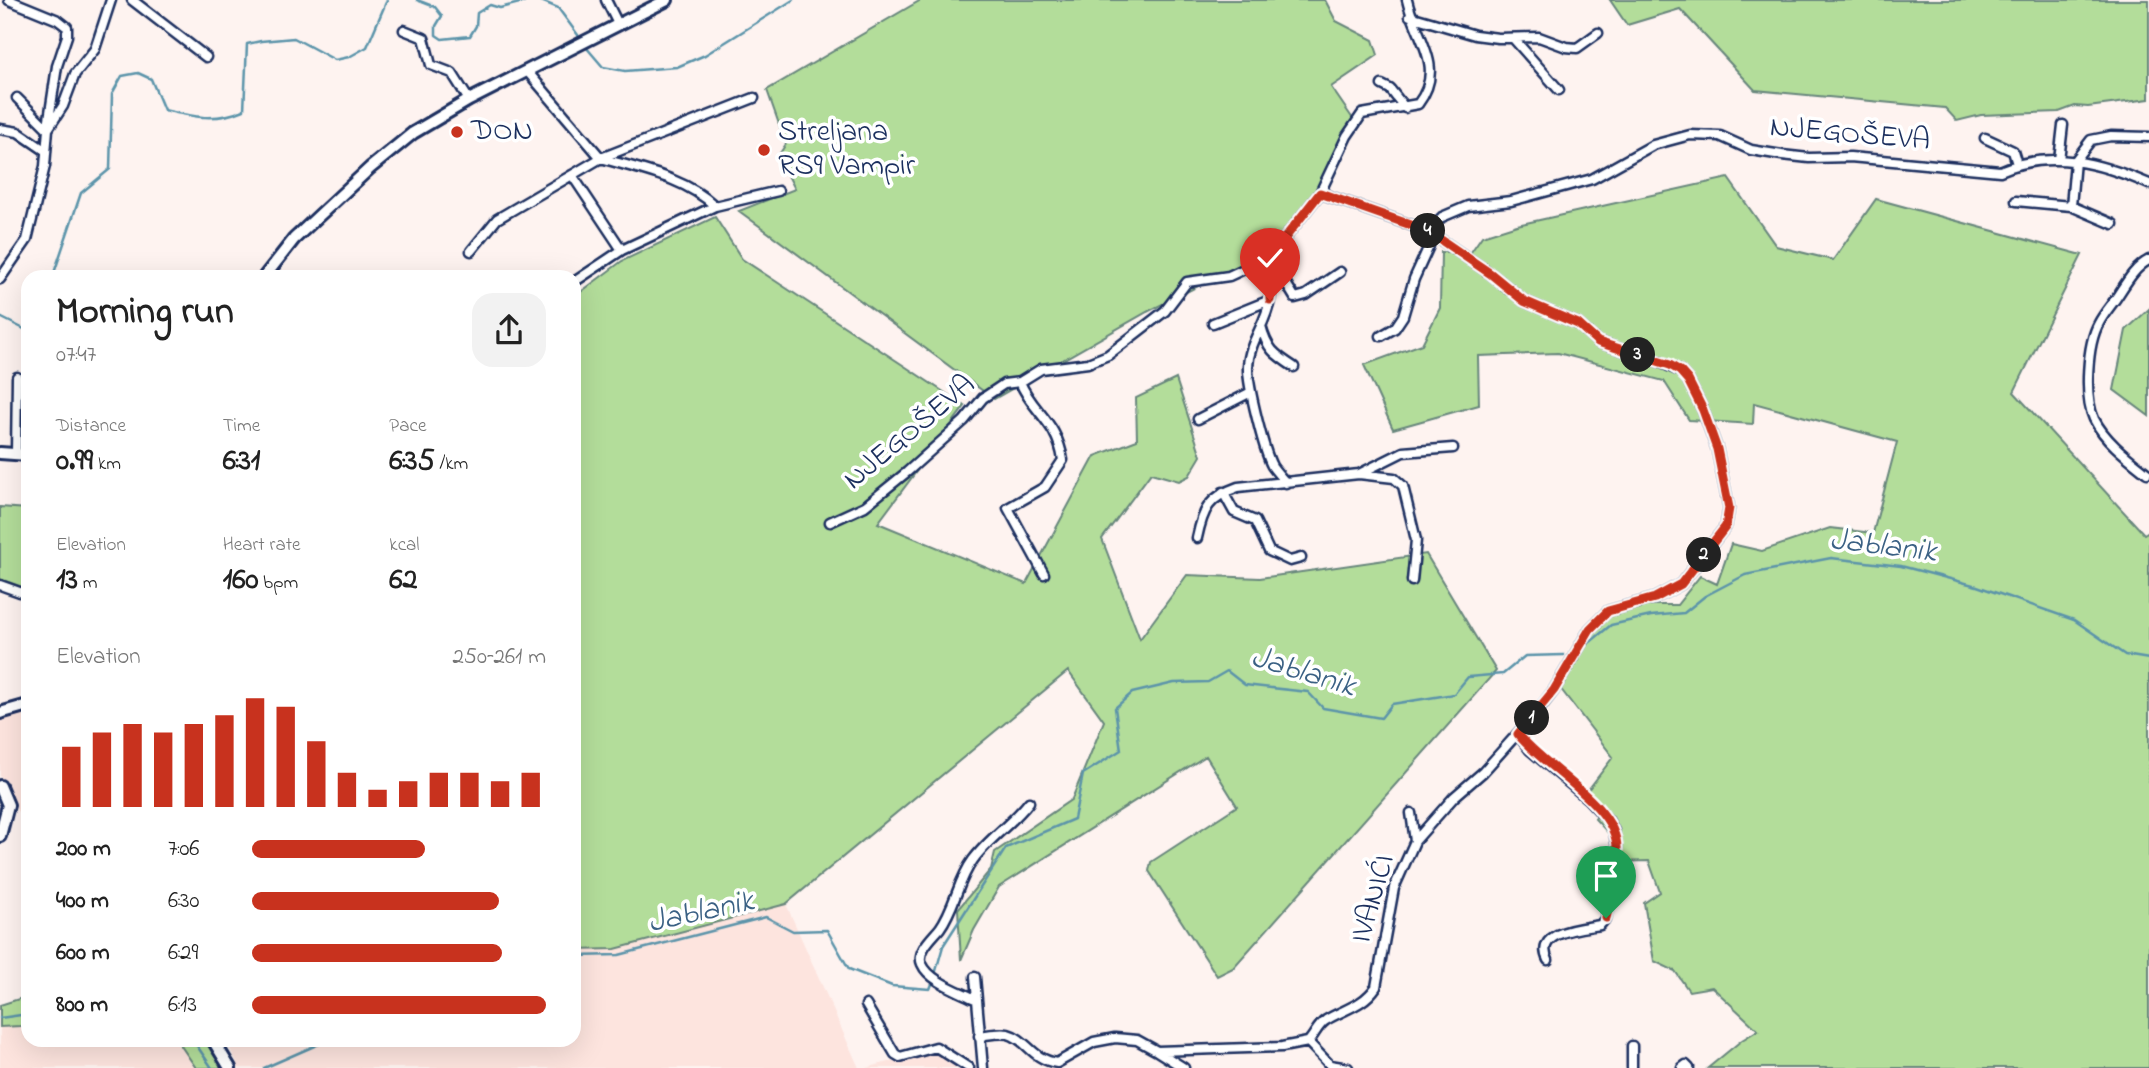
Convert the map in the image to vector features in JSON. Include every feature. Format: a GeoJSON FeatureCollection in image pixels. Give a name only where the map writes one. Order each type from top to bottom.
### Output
{"type":"FeatureCollection","features":[{"type":"Feature","properties":{"kind":"main road"},"geometry":{"type":"LineString","coordinates":[[270,270],[294,239],[370,168],[413,133],[468,100],[667,0]]}},
{"type":"Feature","properties":{"kind":"main road"},"geometry":{"type":"LineString","coordinates":[[0,453],[21,454]]}},
{"type":"Feature","properties":{"kind":"main road"},"geometry":{"type":"LineString","coordinates":[[0,713],[21,707]]}},
{"type":"Feature","properties":{"kind":"main road"},"geometry":{"type":"LineString","coordinates":[[0,786],[8,805],[0,836]]}},
{"type":"Feature","properties":{"kind":"main road"},"geometry":{"type":"LineString","coordinates":[[217,1047],[230,1068]]}},
{"type":"Feature","properties":{"kind":"street"},"geometry":{"type":"LineString","coordinates":[[0,279],[27,240],[41,186],[57,66],[67,36],[67,27],[58,20],[9,0]]}},
{"type":"Feature","properties":{"kind":"street"},"geometry":{"type":"LineString","coordinates":[[48,129],[63,106],[79,68],[95,49],[111,0]]}},
{"type":"Feature","properties":{"kind":"street"},"geometry":{"type":"LineString","coordinates":[[132,0],[206,57]]}},
{"type":"Feature","properties":{"kind":"street"},"geometry":{"type":"LineString","coordinates":[[607,0],[618,24]]}},
{"type":"Feature","properties":{"kind":"street"},"geometry":{"type":"LineString","coordinates":[[1382,85],[1390,89],[1405,108],[1418,104],[1426,94],[1430,79],[1427,50],[1410,16],[1407,0]]}},
{"type":"Feature","properties":{"kind":"street"},"geometry":{"type":"LineString","coordinates":[[1410,16],[1475,35],[1539,37],[1577,48],[1598,33]]}},
{"type":"Feature","properties":{"kind":"street"},"geometry":{"type":"LineString","coordinates":[[404,30],[424,38],[431,65],[452,73],[468,100]]}},
{"type":"Feature","properties":{"kind":"street"},"geometry":{"type":"LineString","coordinates":[[1513,38],[1559,90]]}},
{"type":"Feature","properties":{"kind":"street"},"geometry":{"type":"LineString","coordinates":[[527,71],[601,158],[680,182],[701,193],[715,206]]}},
{"type":"Feature","properties":{"kind":"street"},"geometry":{"type":"LineString","coordinates":[[471,251],[497,219],[601,158],[754,97]]}},
{"type":"Feature","properties":{"kind":"street"},"geometry":{"type":"LineString","coordinates":[[17,98],[30,114],[48,129]]}},
{"type":"Feature","properties":{"kind":"street","name":"NJEGOŠEVA"},"geometry":{"type":"LineString","coordinates":[[830,522],[865,506],[964,421],[983,398],[1004,384],[1020,382],[1041,369],[1088,363],[1108,355],[1165,311],[1187,282],[1229,276],[1270,257],[1320,193],[1347,136],[1362,114],[1405,108]]}},
{"type":"Feature","properties":{"kind":"street"},"geometry":{"type":"LineString","coordinates":[[2059,160],[2063,125]]}},
{"type":"Feature","properties":{"kind":"street"},"geometry":{"type":"LineString","coordinates":[[0,129],[22,134],[46,151]]}},
{"type":"Feature","properties":{"kind":"street","name":"NJEGOŠEVA"},"geometry":{"type":"LineString","coordinates":[[1428,231],[1442,217],[1460,209],[1511,201],[1592,179],[1653,145],[1690,135],[1720,136],[1751,150],[1809,158],[1850,157],[2000,171],[2034,160],[2076,161],[2106,166],[2149,184]]}},
{"type":"Feature","properties":{"kind":"street"},"geometry":{"type":"LineString","coordinates":[[2071,206],[2076,161],[2091,139],[2111,136],[2149,137]]}},
{"type":"Feature","properties":{"kind":"street"},"geometry":{"type":"LineString","coordinates":[[1985,138],[2012,151],[2017,164]]}},
{"type":"Feature","properties":{"kind":"street"},"geometry":{"type":"LineString","coordinates":[[572,175],[622,250]]}},
{"type":"Feature","properties":{"kind":"street"},"geometry":{"type":"LineString","coordinates":[[581,277],[622,250],[715,206],[778,191]]}},
{"type":"Feature","properties":{"kind":"street"},"geometry":{"type":"LineString","coordinates":[[1320,193],[1428,231],[1429,246],[1414,279],[1403,316],[1395,328],[1381,336]]}},
{"type":"Feature","properties":{"kind":"street"},"geometry":{"type":"LineString","coordinates":[[2015,201],[2071,206],[2113,224]]}},
{"type":"Feature","properties":{"kind":"street","name":"IVANIĆI"},"geometry":{"type":"LineString","coordinates":[[1308,1042],[1321,1024],[1368,998],[1376,987],[1394,888],[1415,841],[1454,797],[1483,772],[1518,734],[1554,690],[1590,629],[1608,611],[1655,598],[1681,584],[1726,526],[1729,508],[1717,449],[1703,410],[1688,380],[1680,371],[1598,342],[1578,324],[1524,301],[1491,274],[1428,231]]}},
{"type":"Feature","properties":{"kind":"street"},"geometry":{"type":"LineString","coordinates":[[1270,257],[1294,298],[1306,295],[1340,272]]}},
{"type":"Feature","properties":{"kind":"street"},"geometry":{"type":"LineString","coordinates":[[1270,257],[1270,300],[1252,342],[1248,366],[1251,393],[1272,466],[1286,483]]}},
{"type":"Feature","properties":{"kind":"street"},"geometry":{"type":"LineString","coordinates":[[2147,472],[2124,455],[2094,419],[2090,405],[2088,372],[2098,324],[2142,263],[2149,260]]}},
{"type":"Feature","properties":{"kind":"street"},"geometry":{"type":"LineString","coordinates":[[1213,323],[1270,300]]}},
{"type":"Feature","properties":{"kind":"street"},"geometry":{"type":"LineString","coordinates":[[1261,326],[1270,350],[1294,367]]}},
{"type":"Feature","properties":{"kind":"street"},"geometry":{"type":"LineString","coordinates":[[16,454],[17,377]]}},
{"type":"Feature","properties":{"kind":"street","name":"NJEGOŠEVA"},"geometry":{"type":"LineString","coordinates":[[1020,382],[1054,430],[1061,446],[1063,460],[1045,487],[1008,508],[1044,574]]}},
{"type":"Feature","properties":{"kind":"street"},"geometry":{"type":"LineString","coordinates":[[1198,419],[1251,393]]}},
{"type":"Feature","properties":{"kind":"street"},"geometry":{"type":"LineString","coordinates":[[1359,474],[1404,452],[1453,448]]}},
{"type":"Feature","properties":{"kind":"street"},"geometry":{"type":"LineString","coordinates":[[1197,538],[1202,512],[1223,492],[1238,487],[1359,474],[1394,478],[1403,486],[1416,540],[1412,582]]}},
{"type":"Feature","properties":{"kind":"street"},"geometry":{"type":"LineString","coordinates":[[1223,492],[1234,512],[1255,521],[1269,551],[1290,561],[1301,558]]}},
{"type":"Feature","properties":{"kind":"street"},"geometry":{"type":"LineString","coordinates":[[0,585],[21,592]]}},
{"type":"Feature","properties":{"kind":"street"},"geometry":{"type":"LineString","coordinates":[[1518,734],[1530,750],[1571,783],[1608,820],[1617,847],[1606,918],[1600,925],[1568,929],[1558,935],[1547,946],[1548,960]]}},
{"type":"Feature","properties":{"kind":"street"},"geometry":{"type":"LineString","coordinates":[[975,999],[931,976],[922,967],[920,959],[942,926],[973,859],[1016,819],[1029,802]]}},
{"type":"Feature","properties":{"kind":"street"},"geometry":{"type":"LineString","coordinates":[[1411,813],[1415,841]]}},
{"type":"Feature","properties":{"kind":"street"},"geometry":{"type":"LineString","coordinates":[[975,977],[975,999],[984,1068]]}},
{"type":"Feature","properties":{"kind":"street"},"geometry":{"type":"LineString","coordinates":[[866,1005],[895,1054],[900,1057],[936,1047],[969,1068]]}},
{"type":"Feature","properties":{"kind":"street"},"geometry":{"type":"LineString","coordinates":[[979,1036],[1009,1034],[1018,1038],[1040,1059],[1057,1063],[1102,1039],[1130,1038],[1184,1068]]}},
{"type":"Feature","properties":{"kind":"street"},"geometry":{"type":"LineString","coordinates":[[1157,1051],[1282,1047],[1308,1042],[1330,1065],[1348,1068]]}},
{"type":"Feature","properties":{"kind":"street"},"geometry":{"type":"LineString","coordinates":[[1632,1046],[1632,1068]]}},
{"type":"Feature","properties":{"kind":"street"},"geometry":{"type":"LineString","coordinates":[[1682,1068],[1686,1065],[1689,1068]]}},
{"type":"Feature","properties":{"kind":"shaded area"},"geometry":{"type":"Polygon","coordinates":[[[21,712],[21,814],[0,776],[0,717],[21,712]]]}},
{"type":"Feature","properties":{"kind":"shaded area"},"geometry":{"type":"Polygon","coordinates":[[[786,904],[859,1068],[235,1068],[237,1062],[229,1047],[581,1047],[581,950],[615,949],[786,904]]]}},
{"type":"Feature","properties":{"kind":"shaded area"},"geometry":{"type":"Polygon","coordinates":[[[21,1026],[21,1047],[182,1047],[196,1068],[0,1068],[0,1027],[21,1026]]]}},
{"type":"Feature","properties":{"kind":"shaded area"},"geometry":{"type":"Polygon","coordinates":[[[935,1049],[963,1068],[866,1068],[935,1049]]]}},
{"type":"Feature","properties":{"kind":"green space"},"geometry":{"type":"Polygon","coordinates":[[[921,0],[1325,0],[1336,21],[1373,40],[1378,55],[1331,87],[1353,119],[1318,191],[1271,249],[1147,312],[994,399],[739,211],[795,189],[778,156],[786,144],[767,90],[921,0]]]}},
{"type":"Feature","properties":{"kind":"green space"},"geometry":{"type":"Polygon","coordinates":[[[1610,0],[2149,0],[2149,99],[2088,107],[2075,106],[2059,112],[1981,115],[1957,121],[1945,108],[1755,90],[1680,9],[1627,25],[1610,0]]]}},
{"type":"Feature","properties":{"kind":"green space"},"geometry":{"type":"Polygon","coordinates":[[[1728,178],[1776,246],[1833,260],[1876,199],[2082,255],[2014,392],[2144,534],[2149,531],[2149,1068],[1708,1068],[1758,1030],[1712,987],[1689,991],[1675,971],[1654,961],[1644,903],[1660,892],[1649,861],[1613,862],[1614,839],[1595,819],[1602,808],[1588,790],[1613,757],[1560,688],[1581,644],[1608,611],[1646,605],[1677,605],[1700,576],[1717,584],[1731,544],[1762,551],[1830,528],[1873,533],[1897,442],[1754,403],[1753,424],[1689,420],[1664,381],[1558,353],[1478,356],[1479,405],[1393,429],[1364,365],[1422,344],[1440,308],[1441,252],[1471,252],[1482,236],[1517,225],[1728,178]]]}},
{"type":"Feature","properties":{"kind":"green space"},"geometry":{"type":"Polygon","coordinates":[[[715,217],[742,259],[965,406],[878,523],[1026,584],[1095,456],[1137,440],[1136,398],[1176,379],[1201,456],[1189,476],[1179,481],[1151,473],[1102,539],[1140,639],[1187,575],[1260,578],[1426,554],[1496,671],[1233,968],[1217,976],[1149,871],[1151,862],[1237,806],[1206,756],[999,887],[974,930],[961,960],[958,909],[991,869],[995,852],[1072,799],[1104,721],[1068,671],[786,904],[615,949],[581,950],[581,292],[622,261],[715,217]]]}},
{"type":"Feature","properties":{"kind":"green space"},"geometry":{"type":"Polygon","coordinates":[[[2149,309],[2149,416],[2114,390],[2126,330],[2149,309]]]}},
{"type":"Feature","properties":{"kind":"green space"},"geometry":{"type":"Polygon","coordinates":[[[0,507],[21,508],[21,586],[0,579],[0,507]]]}},
{"type":"Feature","properties":{"kind":"green space"},"geometry":{"type":"Polygon","coordinates":[[[21,998],[21,1026],[0,1027],[0,1005],[21,998]]]}},
{"type":"Feature","properties":{"kind":"green space"},"geometry":{"type":"Polygon","coordinates":[[[182,1047],[212,1047],[224,1068],[196,1068],[182,1047]]]}},
{"type":"Feature","properties":{"kind":"waterway"},"geometry":{"type":"LineString","coordinates":[[55,270],[81,193],[110,169],[112,94],[122,76],[138,73],[151,79],[164,110],[204,117],[234,114],[244,110],[247,44],[294,38],[335,60],[349,57],[367,47],[387,0]]}},
{"type":"Feature","properties":{"kind":"waterway"},"geometry":{"type":"LineString","coordinates":[[417,0],[435,7],[442,16],[436,26],[436,35],[442,39],[470,36],[476,26],[477,13],[490,5],[500,8],[531,0]]}},
{"type":"Feature","properties":{"kind":"waterway"},"geometry":{"type":"LineString","coordinates":[[539,0],[558,8],[578,35]]}},
{"type":"Feature","properties":{"kind":"waterway"},"geometry":{"type":"LineString","coordinates":[[586,47],[603,67],[625,71],[677,67],[705,55],[793,0]]}},
{"type":"Feature","properties":{"kind":"waterway"},"geometry":{"type":"LineString","coordinates":[[0,317],[21,328]]}},
{"type":"Feature","properties":{"kind":"waterway","name":"Jablanik"},"geometry":{"type":"LineString","coordinates":[[1583,648],[1611,625],[1651,616],[1684,613],[1705,596],[1745,575],[1831,558],[1901,566],[1977,586],[2074,620],[2125,655],[2149,659]]}},
{"type":"Feature","properties":{"kind":"waterway","name":"Jablanik"},"geometry":{"type":"LineString","coordinates":[[936,971],[943,946],[1006,848],[1074,819],[1083,774],[1121,750],[1115,708],[1132,693],[1174,683],[1208,682],[1227,671],[1245,685],[1308,692],[1323,708],[1381,718],[1392,704],[1454,694],[1468,677],[1503,674],[1525,656],[1564,655]]}},
{"type":"Feature","properties":{"kind":"waterway","name":"Jablanik"},"geometry":{"type":"LineString","coordinates":[[581,956],[619,955],[766,917],[793,931],[827,930],[849,969],[892,986],[930,989],[932,984]]}},
{"type":"Feature","properties":{"kind":"waterway"},"geometry":{"type":"LineString","coordinates":[[0,1018],[21,1015]]}},
{"type":"Feature","properties":{"kind":"waterway"},"geometry":{"type":"LineString","coordinates":[[198,1047],[212,1068]]}},
{"type":"Feature","properties":{"kind":"waterway","name":"Jablanik"},"geometry":{"type":"LineString","coordinates":[[264,1068],[312,1047]]}},
{"type":"Feature","properties":{"kind":"place","name":"DON"},"geometry":{"type":"Point","coordinates":[457,132]}},
{"type":"Feature","properties":{"kind":"place","name":"Streljana RS9 Vampir"},"geometry":{"type":"Point","coordinates":[764,150]}},
{"type":"Feature","properties":{"kind":"route"},"geometry":{"type":"LineString","coordinates":[[1270,300],[1270,257],[1320,193],[1428,231],[1491,274],[1524,301],[1578,324],[1598,342],[1670,365],[1688,380],[1703,410],[1717,449],[1729,508],[1726,526],[1681,584],[1655,598],[1608,611],[1590,629],[1554,690],[1518,734],[1530,750],[1588,799],[1608,820],[1614,831],[1617,847],[1606,918]]}}]}
